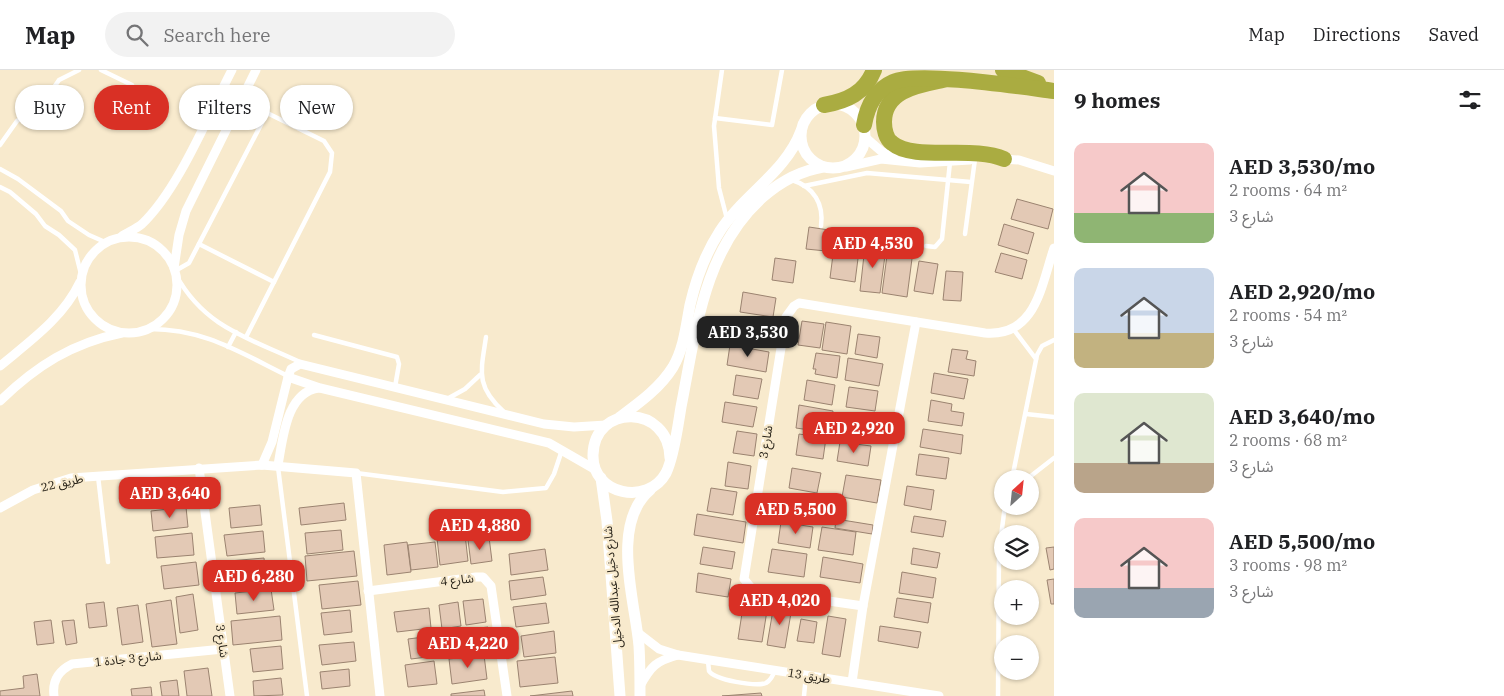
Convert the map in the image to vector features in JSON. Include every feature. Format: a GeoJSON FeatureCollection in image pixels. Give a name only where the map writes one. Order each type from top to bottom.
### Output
{"type":"FeatureCollection","features":[{"type":"Feature","properties":{"kind":"highway"},"geometry":{"type":"LineString","coordinates":[[824,105],[842,102],[857,93],[870,80],[874,70]]}},
{"type":"Feature","properties":{"kind":"highway"},"geometry":{"type":"LineString","coordinates":[[1003,70],[1054,90]]}},
{"type":"Feature","properties":{"kind":"highway"},"geometry":{"type":"LineString","coordinates":[[865,132],[871,103],[886,86],[899,80],[912,78],[943,80],[1054,90]]}},
{"type":"Feature","properties":{"kind":"highway"},"geometry":{"type":"LineString","coordinates":[[943,80],[916,86],[894,97],[887,107],[884,120],[885,130],[890,142],[905,150],[979,152],[1004,159]]}},
{"type":"Feature","properties":{"kind":"street"},"geometry":{"type":"LineString","coordinates":[[0,366],[55,318],[74,294],[88,259],[105,242],[121,237],[140,226],[160,204],[177,176],[232,70]]}},
{"type":"Feature","properties":{"kind":"street"},"geometry":{"type":"LineString","coordinates":[[248,85],[256,70]]}},
{"type":"Feature","properties":{"kind":"street"},"geometry":{"type":"LineString","coordinates":[[598,474],[593,458],[594,446],[598,435],[606,425],[617,419],[654,390],[672,369],[681,349],[702,265],[727,220],[778,168],[795,145],[812,112],[824,105],[838,104],[851,109],[865,132],[881,151],[899,160]]}},
{"type":"Feature","properties":{"kind":"street"},"geometry":{"type":"LineString","coordinates":[[0,401],[38,367],[60,354],[105,336],[147,330],[160,322],[169,311],[177,290],[175,272],[178,235],[186,211],[226,130]]}},
{"type":"Feature","properties":{"kind":"street"},"geometry":{"type":"LineString","coordinates":[[801,131],[801,138],[810,159],[823,167],[831,169],[872,160],[899,160],[920,163],[1004,159],[1019,160],[1054,171]]}},
{"type":"Feature","properties":{"kind":"street"},"geometry":{"type":"LineString","coordinates":[[846,166],[858,158],[865,132]]}},
{"type":"Feature","properties":{"kind":"street"},"geometry":{"type":"LineString","coordinates":[[288,376],[320,388],[548,443],[598,474],[611,488],[625,493],[639,493],[652,488],[665,475],[670,458],[703,301],[715,263],[743,218],[770,191],[788,178],[804,171],[823,167]]}},
{"type":"Feature","properties":{"kind":"street"},"geometry":{"type":"LineString","coordinates":[[121,237],[138,237],[153,243],[166,254],[175,272]]}},
{"type":"Feature","properties":{"kind":"street"},"geometry":{"type":"LineString","coordinates":[[1014,330],[1022,323],[1035,304],[1054,248]]}},
{"type":"Feature","properties":{"kind":"street"},"geometry":{"type":"LineString","coordinates":[[81,278],[82,298],[95,319],[109,329],[125,333]]}},
{"type":"Feature","properties":{"kind":"street","name":"شارع 3"},"geometry":{"type":"LineString","coordinates":[[863,606],[753,590],[744,579],[786,317],[794,306],[799,303],[995,333],[1014,330]]}},
{"type":"Feature","properties":{"kind":"street"},"geometry":{"type":"LineString","coordinates":[[852,682],[863,606],[916,322]]}},
{"type":"Feature","properties":{"kind":"street"},"geometry":{"type":"LineString","coordinates":[[262,465],[272,442],[288,376],[294,367],[304,364],[544,424],[574,427],[606,425]]}},
{"type":"Feature","properties":{"kind":"street"},"geometry":{"type":"LineString","coordinates":[[278,465],[295,402],[305,391],[320,388]]}},
{"type":"Feature","properties":{"kind":"street"},"geometry":{"type":"LineString","coordinates":[[617,419],[640,417],[654,424],[665,436],[670,458]]}},
{"type":"Feature","properties":{"kind":"street","name":"طريق 22"},"geometry":{"type":"LineString","coordinates":[[0,508],[18,497],[47,485],[71,478],[262,465],[356,473]]}},
{"type":"Feature","properties":{"kind":"street","name":"شارع 3"},"geometry":{"type":"LineString","coordinates":[[199,468],[230,696]]}},
{"type":"Feature","properties":{"kind":"street"},"geometry":{"type":"LineString","coordinates":[[356,473],[380,696]]}},
{"type":"Feature","properties":{"kind":"street","name":"شارع دخيل عبدالله الدخيل"},"geometry":{"type":"LineString","coordinates":[[598,474],[608,521],[620,696]]}},
{"type":"Feature","properties":{"kind":"street","name":"شارع دخيل عبدالله الدخيل"},"geometry":{"type":"LineString","coordinates":[[640,691],[637,632],[628,554],[628,536],[634,510],[642,496],[652,488]]}},
{"type":"Feature","properties":{"kind":"street","name":"شارع 4"},"geometry":{"type":"LineString","coordinates":[[368,591],[476,577],[488,581],[491,586],[507,696]]}},
{"type":"Feature","properties":{"kind":"street","name":"طريق 13"},"geometry":{"type":"LineString","coordinates":[[637,632],[659,649],[678,655],[852,682],[887,692],[940,696]]}},
{"type":"Feature","properties":{"kind":"street","name":"شارع 3 جادة 1"},"geometry":{"type":"LineString","coordinates":[[54,696],[55,680],[64,668],[72,664],[223,649]]}},
{"type":"Feature","properties":{"kind":"street"},"geometry":{"type":"LineString","coordinates":[[640,691],[648,672],[660,660],[678,655]]}},
{"type":"Feature","properties":{"kind":"lane"},"geometry":{"type":"LineString","coordinates":[[0,145],[17,121],[40,105],[59,80],[79,70]]}},
{"type":"Feature","properties":{"kind":"lane"},"geometry":{"type":"LineString","coordinates":[[101,70],[132,85]]}},
{"type":"Feature","properties":{"kind":"lane"},"geometry":{"type":"LineString","coordinates":[[722,70],[715,118],[719,188],[727,220]]}},
{"type":"Feature","properties":{"kind":"lane"},"geometry":{"type":"LineString","coordinates":[[715,118],[772,125],[782,70]]}},
{"type":"Feature","properties":{"kind":"lane"},"geometry":{"type":"LineString","coordinates":[[246,337],[330,172],[332,153],[324,141],[270,114]]}},
{"type":"Feature","properties":{"kind":"lane"},"geometry":{"type":"LineString","coordinates":[[258,130],[189,263],[175,272],[186,294],[200,310],[219,324],[304,364]]}},
{"type":"Feature","properties":{"kind":"lane"},"geometry":{"type":"LineString","coordinates":[[965,234],[975,159]]}},
{"type":"Feature","properties":{"kind":"lane"},"geometry":{"type":"LineString","coordinates":[[926,246],[935,246],[942,239],[950,162]]}},
{"type":"Feature","properties":{"kind":"lane"},"geometry":{"type":"LineString","coordinates":[[0,169],[18,179],[61,211],[68,221],[89,235],[105,242]]}},
{"type":"Feature","properties":{"kind":"lane"},"geometry":{"type":"LineString","coordinates":[[804,186],[867,173],[948,178],[971,182]]}},
{"type":"Feature","properties":{"kind":"lane"},"geometry":{"type":"LineString","coordinates":[[788,178],[804,186],[820,205],[822,212],[821,226]]}},
{"type":"Feature","properties":{"kind":"lane"},"geometry":{"type":"LineString","coordinates":[[0,187],[10,192],[36,214],[45,226],[59,235],[75,250],[81,278]]}},
{"type":"Feature","properties":{"kind":"lane"},"geometry":{"type":"LineString","coordinates":[[200,244],[274,282]]}},
{"type":"Feature","properties":{"kind":"lane"},"geometry":{"type":"LineString","coordinates":[[147,330],[188,331],[228,347],[288,376]]}},
{"type":"Feature","properties":{"kind":"lane"},"geometry":{"type":"LineString","coordinates":[[1014,330],[1036,358]]}},
{"type":"Feature","properties":{"kind":"lane"},"geometry":{"type":"LineString","coordinates":[[228,347],[236,332]]}},
{"type":"Feature","properties":{"kind":"lane"},"geometry":{"type":"LineString","coordinates":[[314,335],[397,357],[399,364],[395,387]]}},
{"type":"Feature","properties":{"kind":"lane"},"geometry":{"type":"LineString","coordinates":[[486,337],[480,375],[493,402],[508,415]]}},
{"type":"Feature","properties":{"kind":"lane"},"geometry":{"type":"LineString","coordinates":[[1014,470],[1036,358],[1042,346],[1054,340]]}},
{"type":"Feature","properties":{"kind":"lane"},"geometry":{"type":"LineString","coordinates":[[446,400],[465,389],[480,375]]}},
{"type":"Feature","properties":{"kind":"lane"},"geometry":{"type":"LineString","coordinates":[[1026,414],[1054,417]]}},
{"type":"Feature","properties":{"kind":"lane"},"geometry":{"type":"LineString","coordinates":[[356,473],[503,492],[525,492],[546,488],[554,474],[562,450]]}},
{"type":"Feature","properties":{"kind":"lane"},"geometry":{"type":"LineString","coordinates":[[1039,470],[1054,458]]}},
{"type":"Feature","properties":{"kind":"lane"},"geometry":{"type":"LineString","coordinates":[[278,465],[307,696]]}},
{"type":"Feature","properties":{"kind":"lane"},"geometry":{"type":"LineString","coordinates":[[98,476],[108,562]]}},
{"type":"Feature","properties":{"kind":"lane"},"geometry":{"type":"LineString","coordinates":[[998,696],[999,551],[1003,515]]}},
{"type":"Feature","properties":{"kind":"lane"},"geometry":{"type":"LineString","coordinates":[[708,659],[709,671],[719,679],[764,684],[771,679],[775,670]]}},
{"type":"Feature","properties":{"kind":"lane"},"geometry":{"type":"LineString","coordinates":[[804,696],[806,675]]}},
{"type":"Feature","properties":{"kind":"building"},"geometry":{"type":"Polygon","coordinates":[[[1017,199],[1053,209],[1048,229],[1011,219],[1017,199]]]}},
{"type":"Feature","properties":{"kind":"building"},"geometry":{"type":"Polygon","coordinates":[[[1004,224],[1034,233],[1028,254],[998,245],[1004,224]]]}},
{"type":"Feature","properties":{"kind":"building"},"geometry":{"type":"Polygon","coordinates":[[[809,227],[829,230],[826,251],[806,249],[809,227]]]}},
{"type":"Feature","properties":{"kind":"building"},"geometry":{"type":"Polygon","coordinates":[[[835,239],[860,243],[855,282],[830,278],[835,239]]]}},
{"type":"Feature","properties":{"kind":"building"},"geometry":{"type":"Polygon","coordinates":[[[865,246],[886,248],[880,293],[860,291],[865,246]]]}},
{"type":"Feature","properties":{"kind":"building"},"geometry":{"type":"Polygon","coordinates":[[[888,248],[913,251],[907,297],[882,293],[888,248]]]}},
{"type":"Feature","properties":{"kind":"building"},"geometry":{"type":"Polygon","coordinates":[[[1001,253],[1027,260],[1022,279],[995,272],[1001,253]]]}},
{"type":"Feature","properties":{"kind":"building"},"geometry":{"type":"Polygon","coordinates":[[[775,258],[796,261],[793,283],[772,280],[775,258]]]}},
{"type":"Feature","properties":{"kind":"building"},"geometry":{"type":"Polygon","coordinates":[[[919,261],[938,264],[933,294],[914,291],[919,261]]]}},
{"type":"Feature","properties":{"kind":"building"},"geometry":{"type":"Polygon","coordinates":[[[946,271],[963,272],[961,301],[943,300],[946,271]]]}},
{"type":"Feature","properties":{"kind":"building"},"geometry":{"type":"Polygon","coordinates":[[[743,292],[776,298],[773,317],[740,312],[743,292]]]}},
{"type":"Feature","properties":{"kind":"building"},"geometry":{"type":"Polygon","coordinates":[[[802,321],[824,324],[820,348],[798,345],[802,321]]]}},
{"type":"Feature","properties":{"kind":"building"},"geometry":{"type":"Polygon","coordinates":[[[737,322],[773,328],[770,347],[734,341],[737,322]]]}},
{"type":"Feature","properties":{"kind":"building"},"geometry":{"type":"Polygon","coordinates":[[[826,322],[851,326],[847,354],[822,350],[826,322]]]}},
{"type":"Feature","properties":{"kind":"building"},"geometry":{"type":"Polygon","coordinates":[[[858,334],[880,337],[877,358],[855,354],[858,334]]]}},
{"type":"Feature","properties":{"kind":"building"},"geometry":{"type":"Polygon","coordinates":[[[730,345],[769,352],[766,372],[727,365],[730,345]]]}},
{"type":"Feature","properties":{"kind":"building"},"geometry":{"type":"Polygon","coordinates":[[[952,349],[968,351],[966,359],[976,361],[974,376],[948,372],[952,349]]]}},
{"type":"Feature","properties":{"kind":"building"},"geometry":{"type":"Polygon","coordinates":[[[816,353],[840,356],[837,378],[815,374],[816,369],[813,369],[816,353]]]}},
{"type":"Feature","properties":{"kind":"building"},"geometry":{"type":"Polygon","coordinates":[[[848,358],[883,364],[879,386],[845,380],[848,358]]]}},
{"type":"Feature","properties":{"kind":"building"},"geometry":{"type":"Polygon","coordinates":[[[934,373],[968,379],[964,399],[931,393],[934,373]]]}},
{"type":"Feature","properties":{"kind":"building"},"geometry":{"type":"Polygon","coordinates":[[[736,375],[762,379],[758,399],[733,395],[736,375]]]}},
{"type":"Feature","properties":{"kind":"building"},"geometry":{"type":"Polygon","coordinates":[[[807,380],[835,385],[832,405],[804,400],[807,380]]]}},
{"type":"Feature","properties":{"kind":"building"},"geometry":{"type":"Polygon","coordinates":[[[849,387],[878,391],[875,411],[846,407],[849,387]]]}},
{"type":"Feature","properties":{"kind":"building"},"geometry":{"type":"Polygon","coordinates":[[[931,400],[952,404],[951,411],[964,413],[962,426],[928,421],[931,400]]]}},
{"type":"Feature","properties":{"kind":"building"},"geometry":{"type":"Polygon","coordinates":[[[725,402],[757,407],[753,427],[722,422],[725,402]]]}},
{"type":"Feature","properties":{"kind":"building"},"geometry":{"type":"Polygon","coordinates":[[[799,405],[833,411],[830,433],[796,428],[799,405]]]}},
{"type":"Feature","properties":{"kind":"building"},"geometry":{"type":"Polygon","coordinates":[[[844,416],[873,420],[871,440],[841,435],[844,416]]]}},
{"type":"Feature","properties":{"kind":"building"},"geometry":{"type":"Polygon","coordinates":[[[923,429],[963,435],[961,454],[920,447],[923,429]]]}},
{"type":"Feature","properties":{"kind":"building"},"geometry":{"type":"Polygon","coordinates":[[[737,431],[757,434],[754,456],[733,453],[737,431]]]}},
{"type":"Feature","properties":{"kind":"building"},"geometry":{"type":"Polygon","coordinates":[[[799,434],[826,438],[823,459],[796,455],[799,434]]]}},
{"type":"Feature","properties":{"kind":"building"},"geometry":{"type":"Polygon","coordinates":[[[840,442],[871,446],[868,466],[837,461],[840,442]]]}},
{"type":"Feature","properties":{"kind":"building"},"geometry":{"type":"Polygon","coordinates":[[[919,454],[949,458],[946,479],[916,475],[919,454]]]}},
{"type":"Feature","properties":{"kind":"building"},"geometry":{"type":"Polygon","coordinates":[[[728,462],[751,466],[748,489],[725,486],[728,462]]]}},
{"type":"Feature","properties":{"kind":"building"},"geometry":{"type":"Polygon","coordinates":[[[792,468],[821,473],[817,493],[789,488],[792,468]]]}},
{"type":"Feature","properties":{"kind":"building"},"geometry":{"type":"Polygon","coordinates":[[[846,475],[881,480],[877,503],[842,497],[846,475]]]}},
{"type":"Feature","properties":{"kind":"building"},"geometry":{"type":"Polygon","coordinates":[[[907,486],[934,490],[931,510],[904,505],[907,486]]]}},
{"type":"Feature","properties":{"kind":"building"},"geometry":{"type":"Polygon","coordinates":[[[711,488],[737,492],[733,515],[707,511],[711,488]]]}},
{"type":"Feature","properties":{"kind":"building"},"geometry":{"type":"Polygon","coordinates":[[[790,496],[826,502],[823,521],[787,515],[790,496]]]}},
{"type":"Feature","properties":{"kind":"building"},"geometry":{"type":"Polygon","coordinates":[[[344,503],[346,520],[301,525],[299,508],[344,503]]]}},
{"type":"Feature","properties":{"kind":"building"},"geometry":{"type":"Polygon","coordinates":[[[260,505],[262,525],[231,528],[229,508],[260,505]]]}},
{"type":"Feature","properties":{"kind":"building"},"geometry":{"type":"Polygon","coordinates":[[[186,507],[188,527],[153,531],[151,511],[186,507]]]}},
{"type":"Feature","properties":{"kind":"building"},"geometry":{"type":"Polygon","coordinates":[[[487,514],[490,535],[467,538],[465,517],[487,514]]]}},
{"type":"Feature","properties":{"kind":"building"},"geometry":{"type":"Polygon","coordinates":[[[697,514],[746,522],[743,543],[694,535],[697,514]]]}},
{"type":"Feature","properties":{"kind":"building"},"geometry":{"type":"Polygon","coordinates":[[[914,516],[946,521],[943,537],[911,532],[914,516]]]}},
{"type":"Feature","properties":{"kind":"building"},"geometry":{"type":"Polygon","coordinates":[[[836,519],[873,525],[872,534],[835,528],[836,519]]]}},
{"type":"Feature","properties":{"kind":"building"},"geometry":{"type":"Polygon","coordinates":[[[781,522],[813,527],[810,548],[778,543],[781,522]]]}},
{"type":"Feature","properties":{"kind":"building"},"geometry":{"type":"Polygon","coordinates":[[[822,527],[856,532],[853,555],[818,550],[822,527]]]}},
{"type":"Feature","properties":{"kind":"building"},"geometry":{"type":"Polygon","coordinates":[[[341,530],[343,550],[307,554],[305,533],[341,530]]]}},
{"type":"Feature","properties":{"kind":"building"},"geometry":{"type":"Polygon","coordinates":[[[263,531],[265,552],[227,556],[224,535],[263,531]]]}},
{"type":"Feature","properties":{"kind":"building"},"geometry":{"type":"Polygon","coordinates":[[[192,533],[194,555],[157,558],[155,537],[192,533]]]}},
{"type":"Feature","properties":{"kind":"building"},"geometry":{"type":"Polygon","coordinates":[[[465,534],[468,561],[440,565],[437,538],[465,534]]]}},
{"type":"Feature","properties":{"kind":"building"},"geometry":{"type":"Polygon","coordinates":[[[489,537],[492,561],[471,564],[468,540],[489,537]]]}},
{"type":"Feature","properties":{"kind":"building"},"geometry":{"type":"Polygon","coordinates":[[[407,542],[411,572],[387,575],[384,545],[407,542]]]}},
{"type":"Feature","properties":{"kind":"building"},"geometry":{"type":"Polygon","coordinates":[[[435,542],[438,567],[411,570],[408,545],[435,542]]]}},
{"type":"Feature","properties":{"kind":"building"},"geometry":{"type":"Polygon","coordinates":[[[703,547],[735,552],[732,569],[700,564],[703,547]]]}},
{"type":"Feature","properties":{"kind":"building"},"geometry":{"type":"Polygon","coordinates":[[[1054,547],[1054,569],[1050,570],[1046,548],[1054,547]]]}},
{"type":"Feature","properties":{"kind":"building"},"geometry":{"type":"Polygon","coordinates":[[[913,548],[940,553],[937,568],[911,564],[913,548]]]}},
{"type":"Feature","properties":{"kind":"building"},"geometry":{"type":"Polygon","coordinates":[[[545,549],[548,570],[511,575],[509,554],[545,549]]]}},
{"type":"Feature","properties":{"kind":"building"},"geometry":{"type":"Polygon","coordinates":[[[772,549],[807,554],[804,577],[768,572],[772,549]]]}},
{"type":"Feature","properties":{"kind":"building"},"geometry":{"type":"Polygon","coordinates":[[[354,551],[357,576],[307,581],[305,556],[354,551]]]}},
{"type":"Feature","properties":{"kind":"building"},"geometry":{"type":"Polygon","coordinates":[[[823,557],[863,564],[860,583],[820,577],[823,557]]]}},
{"type":"Feature","properties":{"kind":"building"},"geometry":{"type":"Polygon","coordinates":[[[264,558],[266,580],[231,583],[229,561],[264,558]]]}},
{"type":"Feature","properties":{"kind":"building"},"geometry":{"type":"Polygon","coordinates":[[[196,562],[199,585],[164,589],[161,566],[196,562]]]}},
{"type":"Feature","properties":{"kind":"building"},"geometry":{"type":"Polygon","coordinates":[[[902,572],[936,578],[933,598],[899,593],[902,572]]]}},
{"type":"Feature","properties":{"kind":"building"},"geometry":{"type":"Polygon","coordinates":[[[698,573],[731,579],[728,597],[696,592],[698,573]]]}},
{"type":"Feature","properties":{"kind":"building"},"geometry":{"type":"Polygon","coordinates":[[[543,577],[546,595],[511,600],[509,581],[543,577]]]}},
{"type":"Feature","properties":{"kind":"building"},"geometry":{"type":"Polygon","coordinates":[[[1054,579],[1054,604],[1051,604],[1047,580],[1054,579]]]}},
{"type":"Feature","properties":{"kind":"building"},"geometry":{"type":"Polygon","coordinates":[[[358,581],[361,605],[322,609],[319,585],[358,581]]]}},
{"type":"Feature","properties":{"kind":"building"},"geometry":{"type":"Polygon","coordinates":[[[271,589],[274,610],[237,614],[235,593],[271,589]]]}},
{"type":"Feature","properties":{"kind":"building"},"geometry":{"type":"Polygon","coordinates":[[[193,594],[198,630],[180,633],[176,597],[193,594]]]}},
{"type":"Feature","properties":{"kind":"building"},"geometry":{"type":"Polygon","coordinates":[[[745,594],[769,598],[762,642],[738,639],[745,594]]]}},
{"type":"Feature","properties":{"kind":"building"},"geometry":{"type":"Polygon","coordinates":[[[897,598],[931,603],[928,623],[894,617],[897,598]]]}},
{"type":"Feature","properties":{"kind":"building"},"geometry":{"type":"Polygon","coordinates":[[[483,599],[486,622],[466,625],[463,601],[483,599]]]}},
{"type":"Feature","properties":{"kind":"building"},"geometry":{"type":"Polygon","coordinates":[[[171,600],[177,644],[152,647],[146,604],[171,600]]]}},
{"type":"Feature","properties":{"kind":"building"},"geometry":{"type":"Polygon","coordinates":[[[104,602],[107,626],[89,628],[86,604],[104,602]]]}},
{"type":"Feature","properties":{"kind":"building"},"geometry":{"type":"Polygon","coordinates":[[[458,602],[461,626],[442,629],[439,605],[458,602]]]}},
{"type":"Feature","properties":{"kind":"building"},"geometry":{"type":"Polygon","coordinates":[[[546,603],[549,623],[516,627],[513,607],[546,603]]]}},
{"type":"Feature","properties":{"kind":"building"},"geometry":{"type":"Polygon","coordinates":[[[774,604],[792,607],[785,648],[767,645],[774,604]]]}},
{"type":"Feature","properties":{"kind":"building"},"geometry":{"type":"Polygon","coordinates":[[[138,605],[143,642],[122,645],[117,608],[138,605]]]}},
{"type":"Feature","properties":{"kind":"building"},"geometry":{"type":"Polygon","coordinates":[[[429,608],[431,628],[397,632],[394,612],[429,608]]]}},
{"type":"Feature","properties":{"kind":"building"},"geometry":{"type":"Polygon","coordinates":[[[350,610],[352,632],[324,635],[321,613],[350,610]]]}},
{"type":"Feature","properties":{"kind":"building"},"geometry":{"type":"Polygon","coordinates":[[[280,616],[282,640],[233,645],[231,621],[280,616]]]}},
{"type":"Feature","properties":{"kind":"building"},"geometry":{"type":"Polygon","coordinates":[[[828,616],[846,619],[840,657],[822,654],[828,616]]]}},
{"type":"Feature","properties":{"kind":"building"},"geometry":{"type":"Polygon","coordinates":[[[801,619],[817,622],[814,643],[797,641],[801,619]]]}},
{"type":"Feature","properties":{"kind":"building"},"geometry":{"type":"Polygon","coordinates":[[[51,620],[54,643],[37,645],[34,622],[51,620]]]}},
{"type":"Feature","properties":{"kind":"building"},"geometry":{"type":"Polygon","coordinates":[[[74,620],[77,643],[66,645],[62,621],[74,620]]]}},
{"type":"Feature","properties":{"kind":"building"},"geometry":{"type":"Polygon","coordinates":[[[880,626],[921,632],[918,648],[878,641],[880,626]]]}},
{"type":"Feature","properties":{"kind":"building"},"geometry":{"type":"Polygon","coordinates":[[[488,627],[490,648],[445,654],[443,632],[488,627]]]}},
{"type":"Feature","properties":{"kind":"building"},"geometry":{"type":"Polygon","coordinates":[[[554,631],[556,653],[524,657],[521,636],[554,631]]]}},
{"type":"Feature","properties":{"kind":"building"},"geometry":{"type":"Polygon","coordinates":[[[432,636],[435,656],[411,659],[408,639],[432,636]]]}},
{"type":"Feature","properties":{"kind":"building"},"geometry":{"type":"Polygon","coordinates":[[[354,642],[356,661],[322,665],[319,645],[354,642]]]}},
{"type":"Feature","properties":{"kind":"building"},"geometry":{"type":"Polygon","coordinates":[[[281,646],[283,669],[253,672],[250,649],[281,646]]]}},
{"type":"Feature","properties":{"kind":"building"},"geometry":{"type":"Polygon","coordinates":[[[484,655],[487,679],[452,684],[449,659],[484,655]]]}},
{"type":"Feature","properties":{"kind":"building"},"geometry":{"type":"Polygon","coordinates":[[[555,657],[558,683],[520,687],[517,661],[555,657]]]}},
{"type":"Feature","properties":{"kind":"building"},"geometry":{"type":"Polygon","coordinates":[[[434,661],[437,684],[408,687],[405,665],[434,661]]]}},
{"type":"Feature","properties":{"kind":"building"},"geometry":{"type":"Polygon","coordinates":[[[208,668],[212,696],[187,696],[184,671],[208,668]]]}},
{"type":"Feature","properties":{"kind":"building"},"geometry":{"type":"Polygon","coordinates":[[[349,669],[350,686],[322,689],[320,672],[349,669]]]}},
{"type":"Feature","properties":{"kind":"building"},"geometry":{"type":"Polygon","coordinates":[[[37,674],[40,696],[0,696],[0,691],[24,688],[23,676],[37,674]]]}},
{"type":"Feature","properties":{"kind":"building"},"geometry":{"type":"Polygon","coordinates":[[[281,678],[283,695],[254,696],[253,681],[281,678]]]}},
{"type":"Feature","properties":{"kind":"building"},"geometry":{"type":"Polygon","coordinates":[[[177,680],[179,696],[162,696],[160,682],[177,680]]]}},
{"type":"Feature","properties":{"kind":"building"},"geometry":{"type":"Polygon","coordinates":[[[151,687],[152,696],[132,696],[131,689],[151,687]]]}},
{"type":"Feature","properties":{"kind":"building"},"geometry":{"type":"Polygon","coordinates":[[[484,690],[485,696],[451,696],[451,694],[484,690]]]}},
{"type":"Feature","properties":{"kind":"building"},"geometry":{"type":"Polygon","coordinates":[[[572,691],[573,696],[530,696],[572,691]]]}},
{"type":"Feature","properties":{"kind":"building"},"geometry":{"type":"Polygon","coordinates":[[[761,693],[762,696],[722,696],[761,693]]]}}]}
